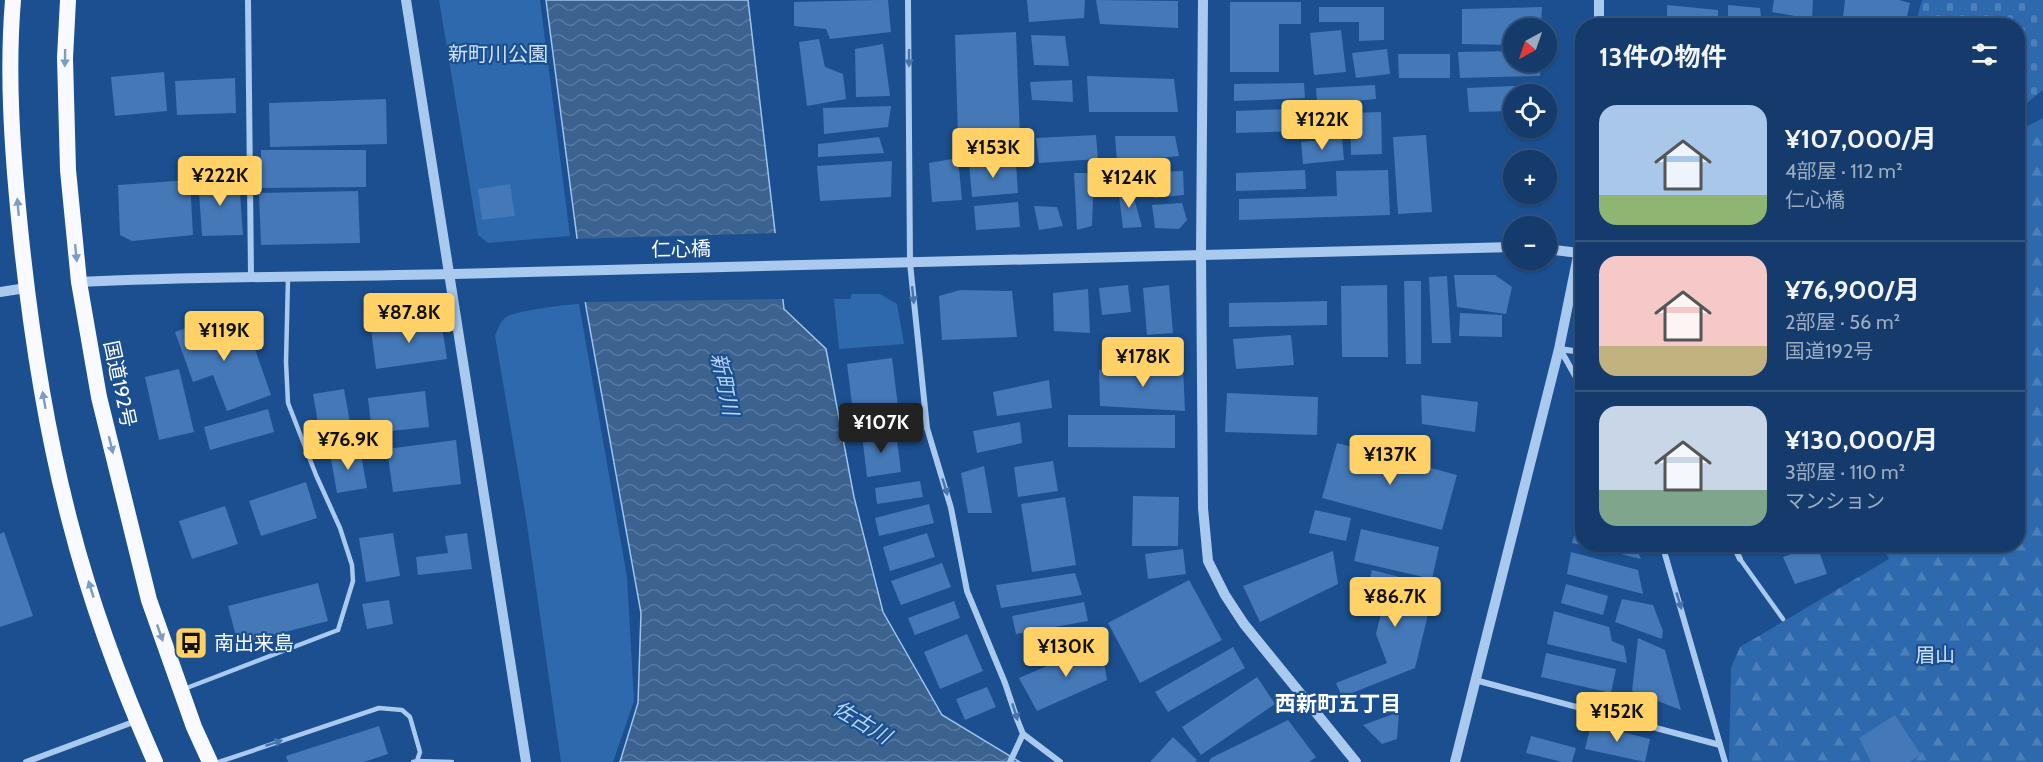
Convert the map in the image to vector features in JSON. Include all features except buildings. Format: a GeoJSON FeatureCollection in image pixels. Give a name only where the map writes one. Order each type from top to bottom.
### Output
{"type":"FeatureCollection","features":[{"type":"Feature","properties":{"kind":"highway"},"geometry":{"type":"LineString","coordinates":[[13,0],[5,41],[14,164],[26,288],[45,406],[70,522],[101,622],[155,762]]}},
{"type":"Feature","properties":{"kind":"highway","name":"国道192号"},"geometry":{"type":"LineString","coordinates":[[69,0],[65,58],[68,170],[79,282],[99,397],[148,600],[180,691],[210,762]]}},
{"type":"Feature","properties":{"kind":"street"},"geometry":{"type":"LineString","coordinates":[[248,0],[251,276]]}},
{"type":"Feature","properties":{"kind":"street"},"geometry":{"type":"LineString","coordinates":[[406,0],[526,762]]}},
{"type":"Feature","properties":{"kind":"street"},"geometry":{"type":"LineString","coordinates":[[908,0],[910,263],[927,428],[951,508],[967,591],[1005,683],[1023,734],[1059,762]]}},
{"type":"Feature","properties":{"kind":"street"},"geometry":{"type":"LineString","coordinates":[[1203,0],[1201,254],[1203,508],[1208,561],[1225,595],[1244,624],[1356,762]]}},
{"type":"Feature","properties":{"kind":"street"},"geometry":{"type":"LineString","coordinates":[[1599,0],[1599,18]]}},
{"type":"Feature","properties":{"kind":"street","name":"仁心橋"},"geometry":{"type":"LineString","coordinates":[[79,282],[251,276],[449,274],[1503,247]]}},
{"type":"Feature","properties":{"kind":"street"},"geometry":{"type":"LineString","coordinates":[[1557,250],[1575,253]]}},
{"type":"Feature","properties":{"kind":"street"},"geometry":{"type":"LineString","coordinates":[[1455,762],[1559,349],[1575,272]]}},
{"type":"Feature","properties":{"kind":"street"},"geometry":{"type":"LineString","coordinates":[[0,292],[26,288]]}},
{"type":"Feature","properties":{"kind":"street"},"geometry":{"type":"LineString","coordinates":[[1559,349],[1575,351]]}},
{"type":"Feature","properties":{"kind":"street"},"geometry":{"type":"LineString","coordinates":[[1559,349],[1575,376]]}},
{"type":"Feature","properties":{"kind":"street"},"geometry":{"type":"LineString","coordinates":[[1664,552],[1725,762]]}},
{"type":"Feature","properties":{"kind":"street"},"geometry":{"type":"LineString","coordinates":[[1737,552],[1740,559]]}},
{"type":"Feature","properties":{"kind":"street"},"geometry":{"type":"LineString","coordinates":[[1475,680],[1720,745]]}},
{"type":"Feature","properties":{"kind":"street"},"geometry":{"type":"LineString","coordinates":[[26,762],[137,720]]}},
{"type":"Feature","properties":{"kind":"street"},"geometry":{"type":"LineString","coordinates":[[1010,762],[1023,734]]}},
{"type":"Feature","properties":{"kind":"lane"},"geometry":{"type":"LineString","coordinates":[[180,691],[338,630],[353,581],[352,566],[340,528],[316,476],[288,403],[286,362],[288,276]]}},
{"type":"Feature","properties":{"kind":"lane"},"geometry":{"type":"LineString","coordinates":[[1740,559],[1783,619]]}},
{"type":"Feature","properties":{"kind":"lane"},"geometry":{"type":"LineString","coordinates":[[219,762],[379,708],[402,711],[410,717],[420,752],[415,761],[452,762]]}},
{"type":"Feature","properties":{"kind":"green space","name":"新町川公園"},"geometry":{"type":"Polygon","coordinates":[[[439,0],[540,0],[570,236],[488,243],[478,235],[439,0]]]}},
{"type":"Feature","properties":{"kind":"green space"},"geometry":{"type":"Polygon","coordinates":[[[1922,0],[2043,0],[2043,90],[2025,104],[2025,18],[1917,18],[1922,0]]]}},
{"type":"Feature","properties":{"kind":"green space","name":"眉山"},"geometry":{"type":"Polygon","coordinates":[[[2043,118],[2043,762],[1729,762],[1731,668],[1740,647],[1889,559],[1885,552],[2025,552],[2025,127],[2043,118]]]}},
{"type":"Feature","properties":{"kind":"green space"},"geometry":{"type":"Polygon","coordinates":[[[852,294],[880,294],[897,304],[904,344],[839,349],[834,299],[850,299],[852,294]]]}},
{"type":"Feature","properties":{"kind":"green space"},"geometry":{"type":"Polygon","coordinates":[[[579,304],[627,577],[634,701],[613,762],[561,762],[526,518],[495,336],[508,316],[542,308],[579,304]]]}},
{"type":"Feature","properties":{"kind":"water"},"geometry":{"type":"Polygon","coordinates":[[[546,0],[748,0],[784,309],[826,349],[854,497],[883,612],[942,715],[1020,762],[620,762],[638,703],[641,613],[586,307],[546,0]]]}},
{"type":"Feature","properties":{"kind":"pier"},"geometry":{"type":"Polygon","coordinates":[[[778,233],[785,299],[582,302],[573,239],[778,233]]]}},
{"type":"Feature","properties":{"kind":"place","name":"南出来島"},"geometry":{"type":"Point","coordinates":[191,643]}},
{"type":"Feature","properties":{"kind":"district","name":"西新町五丁目"},"geometry":{"type":"Point","coordinates":[1338,703]}},
{"type":"Feature","properties":{"kind":"water label","name":"新町川"},"geometry":{"type":"Point","coordinates":[725,384]}},
{"type":"Feature","properties":{"kind":"water label","name":"佐古川"},"geometry":{"type":"Point","coordinates":[862,722]}}]}
